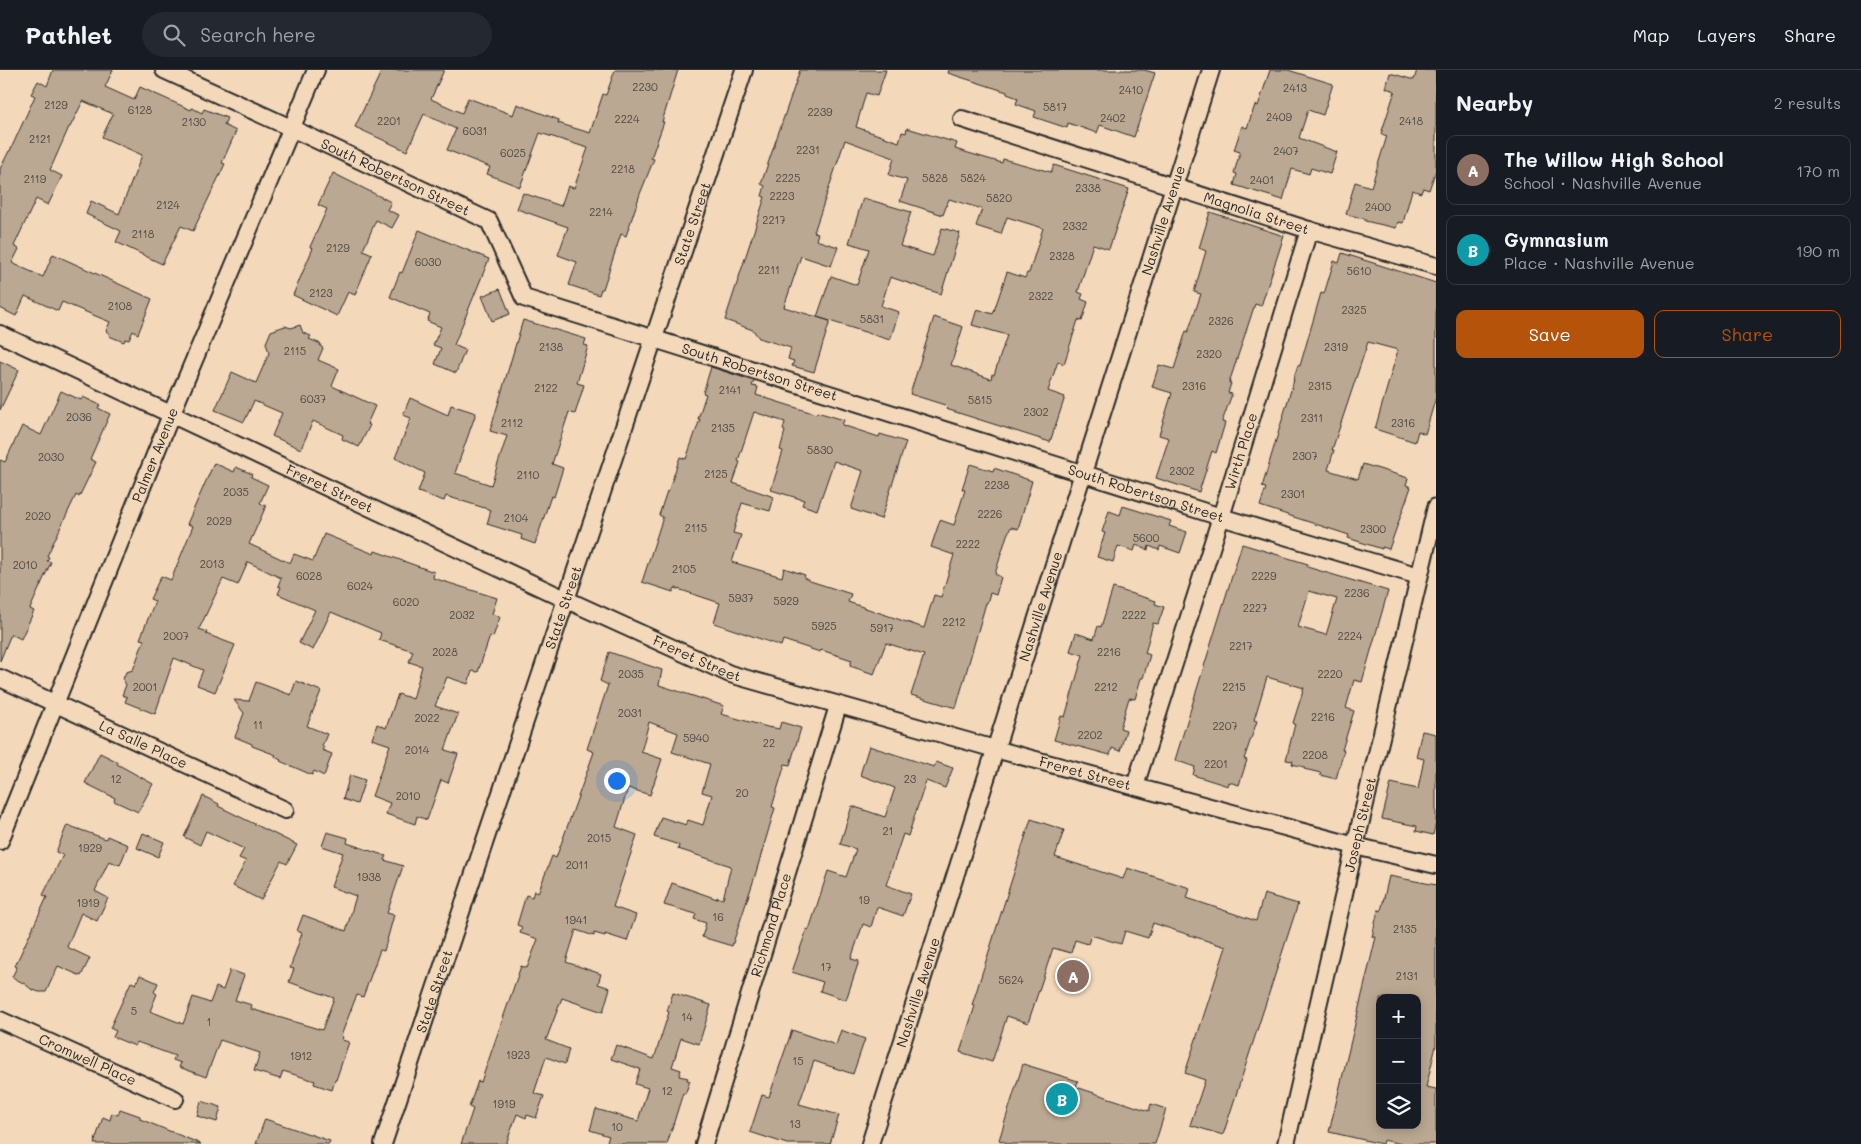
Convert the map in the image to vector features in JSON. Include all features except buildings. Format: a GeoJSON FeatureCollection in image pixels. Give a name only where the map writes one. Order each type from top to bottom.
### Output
{"type":"FeatureCollection","features":[{"type":"Feature","properties":{"kind":"street","name":"South Robertson Street"},"geometry":{"type":"LineString","coordinates":[[164,70],[489,221],[524,298],[1221,517],[1419,576]]}},
{"type":"Feature","properties":{"kind":"street","name":"Palmer Avenue"},"geometry":{"type":"LineString","coordinates":[[0,840],[171,415],[316,70]]}},
{"type":"Feature","properties":{"kind":"street","name":"State Street"},"geometry":{"type":"LineString","coordinates":[[383,1144],[744,70]]}},
{"type":"Feature","properties":{"kind":"street","name":"Nashville Avenue"},"geometry":{"type":"LineString","coordinates":[[870,1144],[1211,70]]}},
{"type":"Feature","properties":{"kind":"street","name":"Magnolia Street"},"geometry":{"type":"LineString","coordinates":[[962,119],[1309,230],[1436,266]]}},
{"type":"Feature","properties":{"kind":"street","name":"Wirth Place"},"geometry":{"type":"LineString","coordinates":[[1135,786],[1221,517],[1309,230]]}},
{"type":"Feature","properties":{"kind":"street","name":"Freret Street"},"geometry":{"type":"LineString","coordinates":[[0,334],[567,600],[730,674],[995,749],[1355,846],[1436,865]]}},
{"type":"Feature","properties":{"kind":"street","name":"Joseph Street"},"geometry":{"type":"LineString","coordinates":[[1286,1144],[1419,576],[1432,542],[1436,507]]}},
{"type":"Feature","properties":{"kind":"street","name":"La Salle Place"},"geometry":{"type":"LineString","coordinates":[[0,678],[285,810]]}},
{"type":"Feature","properties":{"kind":"street","name":"Richmond Place"},"geometry":{"type":"LineString","coordinates":[[704,1144],[838,706]]}},
{"type":"Feature","properties":{"kind":"street","name":"Cromwell Place"},"geometry":{"type":"LineString","coordinates":[[0,1020],[175,1098]]}},
{"type":"Feature","properties":{"kind":"place","name":"The Willow High School"},"geometry":{"type":"Point","coordinates":[1073,976]}},
{"type":"Feature","properties":{"kind":"place","name":"Gymnasium"},"geometry":{"type":"Point","coordinates":[1062,1099]}}]}
